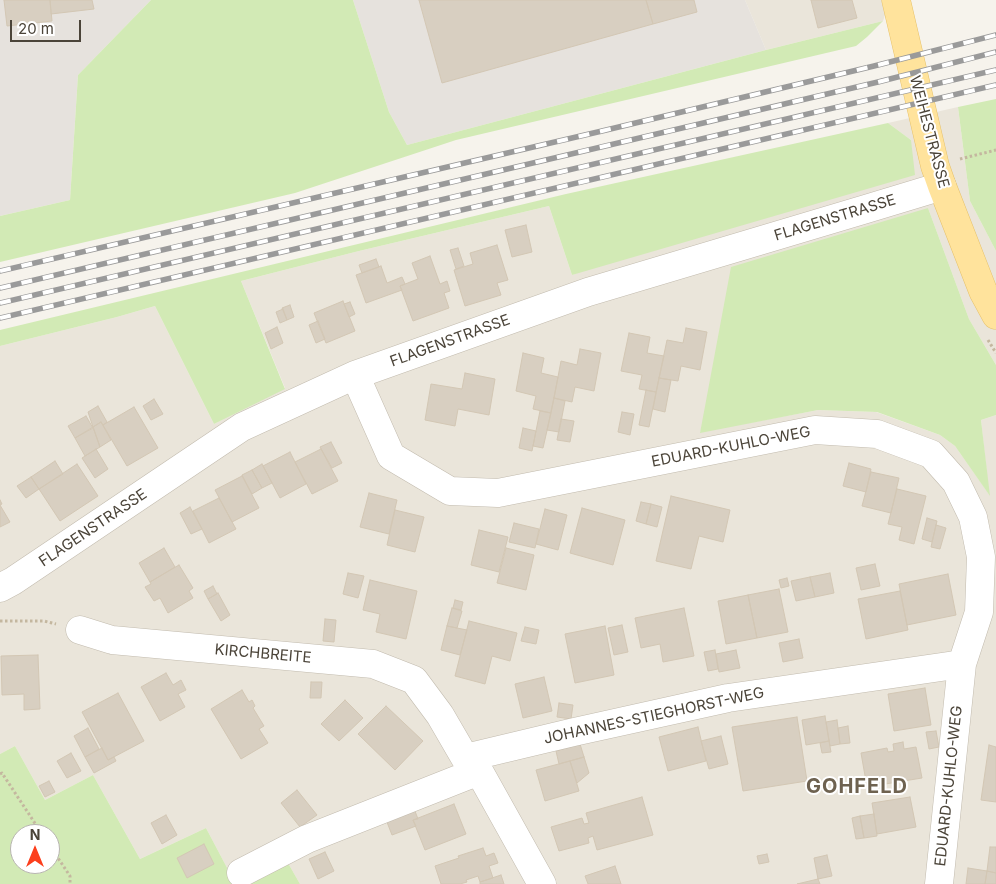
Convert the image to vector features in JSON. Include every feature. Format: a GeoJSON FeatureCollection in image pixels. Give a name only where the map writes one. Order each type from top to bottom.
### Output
{"type":"FeatureCollection","features":[{"type":"Feature","properties":{"kind":"main road","name":"WEIHESTRASSE"},"geometry":{"type":"LineString","coordinates":[[896,0],[938,176],[984,291],[996,315]]}},
{"type":"Feature","properties":{"kind":"street","name":"FLAGENSTRASSE"},"geometry":{"type":"LineString","coordinates":[[0,588],[242,427],[355,375],[588,292],[866,209],[938,176]]}},
{"type":"Feature","properties":{"kind":"street","name":"EDUARD-KUHLO-WEG"},"geometry":{"type":"LineString","coordinates":[[355,375],[391,456],[450,491],[498,493],[815,430],[877,434],[932,454],[956,482],[973,517],[981,557],[979,612],[962,664],[939,884]]}},
{"type":"Feature","properties":{"kind":"street","name":"KIRCHBREITE"},"geometry":{"type":"LineString","coordinates":[[80,630],[112,640],[373,664],[414,680],[440,715],[472,764],[542,884]]}},
{"type":"Feature","properties":{"kind":"street","name":"JOHANNES-STIEGHORST-WEG"},"geometry":{"type":"LineString","coordinates":[[472,764],[574,732],[728,698],[962,664]]}},
{"type":"Feature","properties":{"kind":"street"},"geometry":{"type":"LineString","coordinates":[[240,873],[308,839],[472,764]]}},
{"type":"Feature","properties":{"kind":"path"},"geometry":{"type":"LineString","coordinates":[[938,176],[996,150]]}},
{"type":"Feature","properties":{"kind":"path"},"geometry":{"type":"LineString","coordinates":[[0,621],[44,620],[80,630]]}},
{"type":"Feature","properties":{"kind":"path"},"geometry":{"type":"LineString","coordinates":[[0,774],[2,774],[35,824]]}},
{"type":"Feature","properties":{"kind":"path"},"geometry":{"type":"LineString","coordinates":[[60,861],[70,876],[70,884]]}},
{"type":"Feature","properties":{"kind":"shaded area"},"geometry":{"type":"Polygon","coordinates":[[[0,0],[151,0],[78,75],[70,200],[0,216],[0,0]]]}},
{"type":"Feature","properties":{"kind":"shaded area"},"geometry":{"type":"Polygon","coordinates":[[[353,0],[745,0],[766,50],[407,145],[389,112],[353,0]]]}},
{"type":"Feature","properties":{"kind":"shaded area"},"geometry":{"type":"Polygon","coordinates":[[[745,0],[890,0],[883,21],[766,50],[745,0]]]}},
{"type":"Feature","properties":{"kind":"shaded area"},"geometry":{"type":"Polygon","coordinates":[[[958,107],[970,201],[996,251],[996,365],[969,319],[928,208],[700,432],[818,410],[876,412],[940,435],[955,446],[989,494],[981,420],[996,415],[996,884],[300,884],[284,856],[234,881],[206,828],[140,859],[93,775],[45,800],[15,746],[0,754],[0,346],[155,306],[214,424],[285,388],[241,281],[549,206],[572,275],[911,140],[888,123],[958,107]]]}},
{"type":"Feature","properties":{"kind":"green space"},"geometry":{"type":"Polygon","coordinates":[[[151,0],[353,0],[389,112],[407,145],[883,21],[856,46],[456,140],[295,193],[0,262],[0,216],[70,200],[78,75],[151,0]]]}},
{"type":"Feature","properties":{"kind":"green space"},"geometry":{"type":"Polygon","coordinates":[[[996,99],[996,251],[970,201],[958,107],[996,99]]]}},
{"type":"Feature","properties":{"kind":"green space"},"geometry":{"type":"Polygon","coordinates":[[[888,123],[911,140],[915,175],[572,275],[549,206],[241,281],[285,389],[214,424],[155,306],[0,346],[0,330],[566,194],[888,123]]]}},
{"type":"Feature","properties":{"kind":"green space"},"geometry":{"type":"Polygon","coordinates":[[[928,208],[969,319],[996,365],[996,415],[981,420],[990,496],[955,446],[940,435],[877,412],[818,410],[700,433],[731,267],[928,208]]]}},
{"type":"Feature","properties":{"kind":"green space"},"geometry":{"type":"Polygon","coordinates":[[[15,746],[45,800],[93,775],[140,859],[206,828],[234,881],[284,856],[300,884],[0,884],[0,754],[15,746]]]}},
{"type":"Feature","properties":{"kind":"building"},"geometry":{"type":"Polygon","coordinates":[[[4,0],[50,0],[52,21],[7,26],[4,0]]]}},
{"type":"Feature","properties":{"kind":"building"},"geometry":{"type":"Polygon","coordinates":[[[50,0],[92,0],[94,9],[51,14],[50,0]]]}},
{"type":"Feature","properties":{"kind":"building"},"geometry":{"type":"Polygon","coordinates":[[[419,0],[646,0],[653,24],[442,83],[419,0]]]}},
{"type":"Feature","properties":{"kind":"building"},"geometry":{"type":"Polygon","coordinates":[[[646,0],[694,0],[697,12],[653,24],[646,0]]]}},
{"type":"Feature","properties":{"kind":"building"},"geometry":{"type":"Polygon","coordinates":[[[811,0],[852,0],[857,18],[818,28],[811,0]]]}},
{"type":"Feature","properties":{"kind":"building"},"geometry":{"type":"Polygon","coordinates":[[[526,225],[532,252],[512,257],[505,230],[526,225]]]}},
{"type":"Feature","properties":{"kind":"building"},"geometry":{"type":"Polygon","coordinates":[[[497,245],[508,280],[497,283],[501,295],[465,306],[454,270],[473,264],[470,253],[497,245]]]}},
{"type":"Feature","properties":{"kind":"building"},"geometry":{"type":"Polygon","coordinates":[[[458,248],[464,266],[456,269],[450,250],[458,248]]]}},
{"type":"Feature","properties":{"kind":"building"},"geometry":{"type":"Polygon","coordinates":[[[430,256],[440,284],[447,281],[450,291],[444,293],[449,308],[413,321],[400,286],[418,279],[412,263],[430,256]]]}},
{"type":"Feature","properties":{"kind":"building"},"geometry":{"type":"Polygon","coordinates":[[[376,259],[379,267],[362,273],[359,265],[376,259]]]}},
{"type":"Feature","properties":{"kind":"building"},"geometry":{"type":"Polygon","coordinates":[[[381,266],[387,283],[402,277],[405,284],[400,286],[402,290],[366,303],[356,275],[381,266]]]}},
{"type":"Feature","properties":{"kind":"building"},"geometry":{"type":"Polygon","coordinates":[[[343,301],[355,331],[326,343],[314,313],[343,301]]]}},
{"type":"Feature","properties":{"kind":"building"},"geometry":{"type":"Polygon","coordinates":[[[350,302],[355,314],[349,317],[344,304],[350,302]]]}},
{"type":"Feature","properties":{"kind":"building"},"geometry":{"type":"Polygon","coordinates":[[[290,305],[294,317],[287,320],[282,308],[290,305]]]}},
{"type":"Feature","properties":{"kind":"building"},"geometry":{"type":"Polygon","coordinates":[[[283,309],[287,320],[280,323],[276,312],[283,309]]]}},
{"type":"Feature","properties":{"kind":"building"},"geometry":{"type":"Polygon","coordinates":[[[318,321],[325,339],[316,343],[309,325],[318,321]]]}},
{"type":"Feature","properties":{"kind":"building"},"geometry":{"type":"Polygon","coordinates":[[[277,327],[283,343],[271,349],[265,333],[277,327]]]}},
{"type":"Feature","properties":{"kind":"building"},"geometry":{"type":"Polygon","coordinates":[[[686,328],[707,332],[700,370],[681,366],[678,381],[659,378],[667,340],[683,343],[686,328]]]}},
{"type":"Feature","properties":{"kind":"building"},"geometry":{"type":"Polygon","coordinates":[[[629,333],[650,337],[647,353],[664,356],[656,392],[639,389],[642,375],[621,371],[629,333]]]}},
{"type":"Feature","properties":{"kind":"building"},"geometry":{"type":"Polygon","coordinates":[[[580,349],[601,353],[594,391],[575,387],[572,402],[554,398],[561,361],[577,365],[580,349]]]}},
{"type":"Feature","properties":{"kind":"building"},"geometry":{"type":"Polygon","coordinates":[[[523,353],[544,358],[541,373],[558,377],[551,413],[533,409],[536,396],[516,391],[523,353]]]}},
{"type":"Feature","properties":{"kind":"building"},"geometry":{"type":"Polygon","coordinates":[[[465,373],[495,379],[489,415],[458,409],[455,426],[425,420],[431,384],[462,389],[465,373]]]}},
{"type":"Feature","properties":{"kind":"building"},"geometry":{"type":"Polygon","coordinates":[[[659,378],[671,380],[665,412],[653,409],[659,378]]]}},
{"type":"Feature","properties":{"kind":"building"},"geometry":{"type":"Polygon","coordinates":[[[646,390],[656,392],[649,427],[639,425],[646,390]]]}},
{"type":"Feature","properties":{"kind":"building"},"geometry":{"type":"Polygon","coordinates":[[[554,398],[565,401],[559,432],[547,430],[554,398]]]}},
{"type":"Feature","properties":{"kind":"building"},"geometry":{"type":"Polygon","coordinates":[[[154,399],[163,414],[151,420],[143,406],[154,399]]]}},
{"type":"Feature","properties":{"kind":"building"},"geometry":{"type":"Polygon","coordinates":[[[98,406],[107,422],[103,425],[101,422],[93,427],[88,412],[98,406]]]}},
{"type":"Feature","properties":{"kind":"building"},"geometry":{"type":"Polygon","coordinates":[[[134,407],[158,448],[127,466],[103,425],[134,407]]]}},
{"type":"Feature","properties":{"kind":"building"},"geometry":{"type":"Polygon","coordinates":[[[540,411],[551,413],[543,448],[533,446],[540,411]]]}},
{"type":"Feature","properties":{"kind":"building"},"geometry":{"type":"Polygon","coordinates":[[[622,412],[634,414],[630,435],[618,432],[622,412]]]}},
{"type":"Feature","properties":{"kind":"building"},"geometry":{"type":"Polygon","coordinates":[[[86,416],[93,428],[75,438],[68,426],[86,416]]]}},
{"type":"Feature","properties":{"kind":"building"},"geometry":{"type":"Polygon","coordinates":[[[561,419],[574,421],[570,442],[557,440],[561,419]]]}},
{"type":"Feature","properties":{"kind":"building"},"geometry":{"type":"Polygon","coordinates":[[[101,422],[111,440],[100,447],[93,427],[101,422]]]}},
{"type":"Feature","properties":{"kind":"building"},"geometry":{"type":"Polygon","coordinates":[[[93,427],[100,447],[85,456],[75,438],[93,427]]]}},
{"type":"Feature","properties":{"kind":"building"},"geometry":{"type":"Polygon","coordinates":[[[523,428],[536,431],[532,451],[519,448],[523,428]]]}},
{"type":"Feature","properties":{"kind":"building"},"geometry":{"type":"Polygon","coordinates":[[[331,442],[342,463],[332,468],[320,447],[331,442]]]}},
{"type":"Feature","properties":{"kind":"building"},"geometry":{"type":"Polygon","coordinates":[[[96,449],[108,469],[95,478],[82,458],[96,449]]]}},
{"type":"Feature","properties":{"kind":"building"},"geometry":{"type":"Polygon","coordinates":[[[321,449],[338,481],[312,494],[295,462],[321,449]]]}},
{"type":"Feature","properties":{"kind":"building"},"geometry":{"type":"Polygon","coordinates":[[[290,452],[306,484],[280,498],[263,466],[290,452]]]}},
{"type":"Feature","properties":{"kind":"building"},"geometry":{"type":"Polygon","coordinates":[[[55,461],[63,474],[39,489],[31,477],[55,461]]]}},
{"type":"Feature","properties":{"kind":"building"},"geometry":{"type":"Polygon","coordinates":[[[849,463],[871,469],[866,492],[843,486],[849,463]]]}},
{"type":"Feature","properties":{"kind":"building"},"geometry":{"type":"Polygon","coordinates":[[[77,464],[98,496],[60,521],[39,489],[77,464]]]}},
{"type":"Feature","properties":{"kind":"building"},"geometry":{"type":"Polygon","coordinates":[[[262,464],[272,483],[262,488],[252,470],[262,464]]]}},
{"type":"Feature","properties":{"kind":"building"},"geometry":{"type":"Polygon","coordinates":[[[252,470],[262,488],[252,494],[242,475],[252,470]]]}},
{"type":"Feature","properties":{"kind":"building"},"geometry":{"type":"Polygon","coordinates":[[[871,472],[899,478],[891,513],[862,506],[871,472]]]}},
{"type":"Feature","properties":{"kind":"building"},"geometry":{"type":"Polygon","coordinates":[[[242,476],[259,508],[232,522],[215,490],[242,476]]]}},
{"type":"Feature","properties":{"kind":"building"},"geometry":{"type":"Polygon","coordinates":[[[31,477],[39,489],[26,498],[17,486],[31,477]]]}},
{"type":"Feature","properties":{"kind":"building"},"geometry":{"type":"Polygon","coordinates":[[[897,489],[926,496],[914,544],[899,540],[902,527],[888,524],[897,489]]]}},
{"type":"Feature","properties":{"kind":"building"},"geometry":{"type":"Polygon","coordinates":[[[369,493],[397,500],[389,534],[360,527],[369,493]]]}},
{"type":"Feature","properties":{"kind":"building"},"geometry":{"type":"Polygon","coordinates":[[[671,496],[730,510],[723,542],[699,536],[691,569],[656,561],[671,496]]]}},
{"type":"Feature","properties":{"kind":"building"},"geometry":{"type":"Polygon","coordinates":[[[219,498],[236,529],[209,543],[193,511],[219,498]]]}},
{"type":"Feature","properties":{"kind":"building"},"geometry":{"type":"Polygon","coordinates":[[[641,502],[651,504],[646,524],[636,521],[641,502]]]}},
{"type":"Feature","properties":{"kind":"building"},"geometry":{"type":"Polygon","coordinates":[[[651,504],[662,507],[657,527],[646,524],[651,504]]]}},
{"type":"Feature","properties":{"kind":"building"},"geometry":{"type":"Polygon","coordinates":[[[0,505],[10,522],[0,527],[0,505]]]}},
{"type":"Feature","properties":{"kind":"building"},"geometry":{"type":"Polygon","coordinates":[[[190,507],[202,529],[191,534],[180,513],[190,507]]]}},
{"type":"Feature","properties":{"kind":"building"},"geometry":{"type":"Polygon","coordinates":[[[582,508],[625,520],[613,565],[570,553],[582,508]]]}},
{"type":"Feature","properties":{"kind":"building"},"geometry":{"type":"Polygon","coordinates":[[[545,509],[567,515],[558,550],[536,544],[545,509]]]}},
{"type":"Feature","properties":{"kind":"building"},"geometry":{"type":"Polygon","coordinates":[[[395,510],[424,517],[415,552],[387,545],[395,510]]]}},
{"type":"Feature","properties":{"kind":"building"},"geometry":{"type":"Polygon","coordinates":[[[927,518],[937,521],[932,542],[922,539],[927,518]]]}},
{"type":"Feature","properties":{"kind":"building"},"geometry":{"type":"Polygon","coordinates":[[[514,523],[539,529],[535,548],[509,542],[514,523]]]}},
{"type":"Feature","properties":{"kind":"building"},"geometry":{"type":"Polygon","coordinates":[[[936,525],[946,528],[940,549],[931,547],[936,525]]]}},
{"type":"Feature","properties":{"kind":"building"},"geometry":{"type":"Polygon","coordinates":[[[479,530],[508,537],[499,572],[471,565],[479,530]]]}},
{"type":"Feature","properties":{"kind":"building"},"geometry":{"type":"Polygon","coordinates":[[[164,548],[175,567],[150,582],[139,563],[164,548]]]}},
{"type":"Feature","properties":{"kind":"building"},"geometry":{"type":"Polygon","coordinates":[[[506,548],[534,555],[526,590],[497,583],[506,548]]]}},
{"type":"Feature","properties":{"kind":"building"},"geometry":{"type":"Polygon","coordinates":[[[875,564],[880,586],[861,590],[856,568],[875,564]]]}},
{"type":"Feature","properties":{"kind":"building"},"geometry":{"type":"Polygon","coordinates":[[[179,565],[193,588],[189,591],[193,598],[168,613],[160,598],[154,601],[145,587],[179,565]]]}},
{"type":"Feature","properties":{"kind":"building"},"geometry":{"type":"Polygon","coordinates":[[[348,573],[364,576],[358,598],[343,594],[348,573]]]}},
{"type":"Feature","properties":{"kind":"building"},"geometry":{"type":"Polygon","coordinates":[[[830,573],[834,593],[815,597],[810,577],[830,573]]]}},
{"type":"Feature","properties":{"kind":"building"},"geometry":{"type":"Polygon","coordinates":[[[948,574],[956,615],[907,625],[899,584],[948,574]]]}},
{"type":"Feature","properties":{"kind":"building"},"geometry":{"type":"Polygon","coordinates":[[[810,577],[815,597],[796,601],[791,581],[810,577]]]}},
{"type":"Feature","properties":{"kind":"building"},"geometry":{"type":"Polygon","coordinates":[[[787,578],[789,586],[781,588],[779,580],[787,578]]]}},
{"type":"Feature","properties":{"kind":"building"},"geometry":{"type":"Polygon","coordinates":[[[370,580],[417,591],[406,639],[376,632],[380,614],[363,610],[370,580]]]}},
{"type":"Feature","properties":{"kind":"building"},"geometry":{"type":"Polygon","coordinates":[[[213,586],[217,594],[208,599],[204,591],[213,586]]]}},
{"type":"Feature","properties":{"kind":"building"},"geometry":{"type":"Polygon","coordinates":[[[779,589],[788,632],[757,638],[748,595],[779,589]]]}},
{"type":"Feature","properties":{"kind":"building"},"geometry":{"type":"Polygon","coordinates":[[[900,591],[908,630],[866,639],[858,599],[900,591]]]}},
{"type":"Feature","properties":{"kind":"building"},"geometry":{"type":"Polygon","coordinates":[[[218,593],[230,615],[221,621],[208,599],[218,593]]]}},
{"type":"Feature","properties":{"kind":"building"},"geometry":{"type":"Polygon","coordinates":[[[748,595],[757,638],[726,644],[718,601],[748,595]]]}},
{"type":"Feature","properties":{"kind":"building"},"geometry":{"type":"Polygon","coordinates":[[[455,600],[463,602],[461,610],[453,608],[455,600]]]}},
{"type":"Feature","properties":{"kind":"building"},"geometry":{"type":"Polygon","coordinates":[[[452,608],[462,611],[457,628],[447,626],[452,608]]]}},
{"type":"Feature","properties":{"kind":"building"},"geometry":{"type":"Polygon","coordinates":[[[684,608],[694,656],[663,662],[660,644],[641,648],[635,618],[684,608]]]}},
{"type":"Feature","properties":{"kind":"building"},"geometry":{"type":"Polygon","coordinates":[[[325,619],[336,620],[334,642],[323,641],[325,619]]]}},
{"type":"Feature","properties":{"kind":"building"},"geometry":{"type":"Polygon","coordinates":[[[469,621],[517,633],[510,661],[492,656],[485,684],[455,676],[469,621]]]}},
{"type":"Feature","properties":{"kind":"building"},"geometry":{"type":"Polygon","coordinates":[[[622,625],[628,652],[614,655],[608,628],[622,625]]]}},
{"type":"Feature","properties":{"kind":"building"},"geometry":{"type":"Polygon","coordinates":[[[447,626],[467,630],[460,655],[441,650],[447,626]]]}},
{"type":"Feature","properties":{"kind":"building"},"geometry":{"type":"Polygon","coordinates":[[[605,626],[614,675],[575,683],[565,634],[605,626]]]}},
{"type":"Feature","properties":{"kind":"building"},"geometry":{"type":"Polygon","coordinates":[[[525,627],[539,630],[536,644],[521,641],[525,627]]]}},
{"type":"Feature","properties":{"kind":"building"},"geometry":{"type":"Polygon","coordinates":[[[799,639],[803,658],[783,662],[779,643],[799,639]]]}},
{"type":"Feature","properties":{"kind":"building"},"geometry":{"type":"Polygon","coordinates":[[[715,650],[718,669],[708,671],[704,652],[715,650]]]}},
{"type":"Feature","properties":{"kind":"building"},"geometry":{"type":"Polygon","coordinates":[[[736,650],[740,668],[719,672],[716,654],[736,650]]]}},
{"type":"Feature","properties":{"kind":"building"},"geometry":{"type":"Polygon","coordinates":[[[38,655],[40,709],[24,710],[24,694],[2,695],[1,656],[38,655]]]}},
{"type":"Feature","properties":{"kind":"building"},"geometry":{"type":"Polygon","coordinates":[[[166,673],[173,685],[181,680],[186,690],[178,694],[185,707],[160,721],[141,687],[166,673]]]}},
{"type":"Feature","properties":{"kind":"building"},"geometry":{"type":"Polygon","coordinates":[[[544,677],[552,711],[523,718],[515,684],[544,677]]]}},
{"type":"Feature","properties":{"kind":"building"},"geometry":{"type":"Polygon","coordinates":[[[311,682],[322,682],[321,698],[310,698],[311,682]]]}},
{"type":"Feature","properties":{"kind":"building"},"geometry":{"type":"Polygon","coordinates":[[[925,688],[931,725],[894,731],[888,694],[925,688]]]}},
{"type":"Feature","properties":{"kind":"building"},"geometry":{"type":"Polygon","coordinates":[[[242,690],[249,702],[252,700],[255,706],[253,708],[264,726],[259,729],[268,743],[241,759],[211,709],[242,690]]]}},
{"type":"Feature","properties":{"kind":"building"},"geometry":{"type":"Polygon","coordinates":[[[118,693],[144,741],[108,760],[82,712],[118,693]]]}},
{"type":"Feature","properties":{"kind":"building"},"geometry":{"type":"Polygon","coordinates":[[[345,700],[363,718],[339,741],[321,724],[345,700]]]}},
{"type":"Feature","properties":{"kind":"building"},"geometry":{"type":"Polygon","coordinates":[[[559,703],[573,705],[571,719],[557,717],[559,703]]]}},
{"type":"Feature","properties":{"kind":"building"},"geometry":{"type":"Polygon","coordinates":[[[386,706],[423,741],[395,770],[358,734],[386,706]]]}},
{"type":"Feature","properties":{"kind":"building"},"geometry":{"type":"Polygon","coordinates":[[[825,716],[829,741],[806,745],[802,720],[825,716]]]}},
{"type":"Feature","properties":{"kind":"building"},"geometry":{"type":"Polygon","coordinates":[[[797,717],[807,781],[743,791],[732,727],[797,717]]]}},
{"type":"Feature","properties":{"kind":"building"},"geometry":{"type":"Polygon","coordinates":[[[837,720],[840,744],[830,746],[826,722],[837,720]]]}},
{"type":"Feature","properties":{"kind":"building"},"geometry":{"type":"Polygon","coordinates":[[[848,726],[850,743],[840,744],[838,728],[848,726]]]}},
{"type":"Feature","properties":{"kind":"building"},"geometry":{"type":"Polygon","coordinates":[[[698,727],[706,761],[668,771],[659,737],[698,727]]]}},
{"type":"Feature","properties":{"kind":"building"},"geometry":{"type":"Polygon","coordinates":[[[88,728],[99,749],[85,757],[74,736],[88,728]]]}},
{"type":"Feature","properties":{"kind":"building"},"geometry":{"type":"Polygon","coordinates":[[[936,731],[939,747],[929,749],[926,732],[936,731]]]}},
{"type":"Feature","properties":{"kind":"building"},"geometry":{"type":"Polygon","coordinates":[[[721,736],[728,764],[709,769],[701,741],[721,736]]]}},
{"type":"Feature","properties":{"kind":"building"},"geometry":{"type":"Polygon","coordinates":[[[829,741],[831,752],[822,753],[820,743],[829,741]]]}},
{"type":"Feature","properties":{"kind":"building"},"geometry":{"type":"Polygon","coordinates":[[[903,742],[904,749],[916,747],[922,778],[867,787],[861,753],[887,748],[888,752],[894,751],[893,744],[903,742]]]}},
{"type":"Feature","properties":{"kind":"building"},"geometry":{"type":"Polygon","coordinates":[[[580,744],[584,757],[559,764],[556,751],[580,744]]]}},
{"type":"Feature","properties":{"kind":"building"},"geometry":{"type":"Polygon","coordinates":[[[989,745],[996,747],[996,802],[981,800],[989,745]]]}},
{"type":"Feature","properties":{"kind":"building"},"geometry":{"type":"Polygon","coordinates":[[[102,748],[108,760],[114,757],[116,761],[94,773],[85,757],[102,748]]]}},
{"type":"Feature","properties":{"kind":"building"},"geometry":{"type":"Polygon","coordinates":[[[71,753],[81,771],[67,778],[57,761],[71,753]]]}},
{"type":"Feature","properties":{"kind":"building"},"geometry":{"type":"Polygon","coordinates":[[[584,757],[589,773],[577,783],[570,761],[584,757]]]}},
{"type":"Feature","properties":{"kind":"building"},"geometry":{"type":"Polygon","coordinates":[[[570,761],[579,791],[545,801],[536,770],[570,761]]]}},
{"type":"Feature","properties":{"kind":"building"},"geometry":{"type":"Polygon","coordinates":[[[49,781],[55,792],[45,797],[39,786],[49,781]]]}},
{"type":"Feature","properties":{"kind":"building"},"geometry":{"type":"Polygon","coordinates":[[[297,790],[317,815],[300,827],[281,803],[297,790]]]}},
{"type":"Feature","properties":{"kind":"building"},"geometry":{"type":"Polygon","coordinates":[[[642,797],[653,835],[597,850],[593,836],[588,838],[589,843],[559,851],[551,827],[582,818],[584,824],[589,823],[586,813],[642,797]]]}},
{"type":"Feature","properties":{"kind":"building"},"geometry":{"type":"Polygon","coordinates":[[[910,797],[916,827],[877,834],[872,803],[910,797]]]}},
{"type":"Feature","properties":{"kind":"building"},"geometry":{"type":"Polygon","coordinates":[[[454,804],[466,834],[425,850],[413,820],[454,804]]]}},
{"type":"Feature","properties":{"kind":"building"},"geometry":{"type":"Polygon","coordinates":[[[413,806],[418,819],[413,820],[416,826],[392,835],[385,817],[413,806]]]}},
{"type":"Feature","properties":{"kind":"building"},"geometry":{"type":"Polygon","coordinates":[[[874,814],[877,836],[864,838],[860,816],[874,814]]]}},
{"type":"Feature","properties":{"kind":"building"},"geometry":{"type":"Polygon","coordinates":[[[166,815],[177,835],[162,844],[151,823],[166,815]]]}},
{"type":"Feature","properties":{"kind":"building"},"geometry":{"type":"Polygon","coordinates":[[[860,816],[864,838],[856,839],[852,818],[860,816]]]}},
{"type":"Feature","properties":{"kind":"building"},"geometry":{"type":"Polygon","coordinates":[[[204,844],[214,864],[187,878],[177,858],[204,844]]]}},
{"type":"Feature","properties":{"kind":"building"},"geometry":{"type":"Polygon","coordinates":[[[990,847],[996,847],[996,873],[987,871],[990,847]]]}},
{"type":"Feature","properties":{"kind":"building"},"geometry":{"type":"Polygon","coordinates":[[[483,848],[486,856],[494,853],[498,863],[489,866],[493,878],[480,882],[478,876],[460,884],[441,884],[435,866],[483,848]]]}},
{"type":"Feature","properties":{"kind":"building"},"geometry":{"type":"Polygon","coordinates":[[[325,852],[334,871],[318,879],[309,859],[325,852]]]}},
{"type":"Feature","properties":{"kind":"building"},"geometry":{"type":"Polygon","coordinates":[[[767,854],[769,862],[759,864],[757,856],[767,854]]]}},
{"type":"Feature","properties":{"kind":"building"},"geometry":{"type":"Polygon","coordinates":[[[827,855],[832,876],[818,879],[814,858],[827,855]]]}},
{"type":"Feature","properties":{"kind":"building"},"geometry":{"type":"Polygon","coordinates":[[[615,866],[621,884],[588,884],[585,876],[615,866]]]}},
{"type":"Feature","properties":{"kind":"building"},"geometry":{"type":"Polygon","coordinates":[[[968,868],[987,871],[985,884],[966,884],[968,868]]]}},
{"type":"Feature","properties":{"kind":"building"},"geometry":{"type":"Polygon","coordinates":[[[987,871],[996,873],[996,884],[985,884],[987,871]]]}},
{"type":"Feature","properties":{"kind":"building"},"geometry":{"type":"Polygon","coordinates":[[[501,875],[504,884],[480,884],[480,882],[501,875]]]}},
{"type":"Feature","properties":{"kind":"building"},"geometry":{"type":"Polygon","coordinates":[[[818,879],[820,884],[797,884],[818,879]]]}},
{"type":"Feature","properties":{"kind":"railway"},"geometry":{"type":"LineString","coordinates":[[0,271],[602,131],[996,35]]}},
{"type":"Feature","properties":{"kind":"railway"},"geometry":{"type":"LineString","coordinates":[[0,288],[878,82],[996,52]]}},
{"type":"Feature","properties":{"kind":"railway"},"geometry":{"type":"LineString","coordinates":[[0,303],[996,70]]}},
{"type":"Feature","properties":{"kind":"railway"},"geometry":{"type":"LineString","coordinates":[[0,318],[996,85]]}},
{"type":"Feature","properties":{"kind":"district","name":"GOHFELD"},"geometry":{"type":"Point","coordinates":[857,787]}}]}
